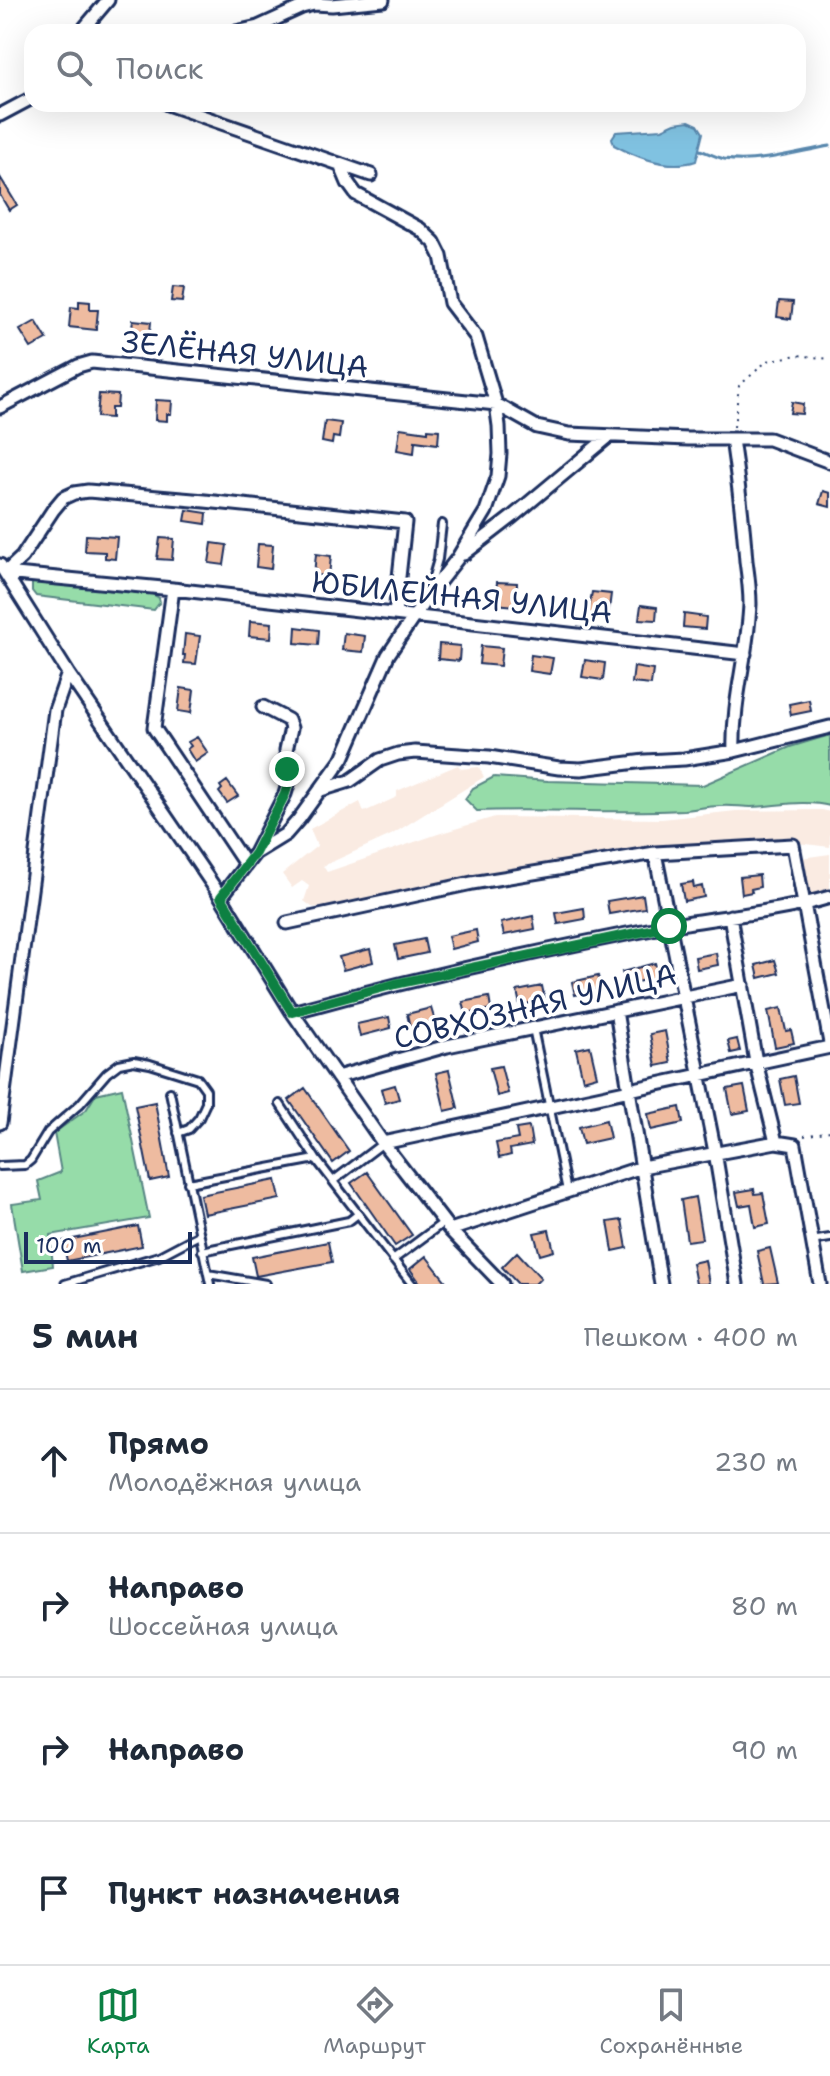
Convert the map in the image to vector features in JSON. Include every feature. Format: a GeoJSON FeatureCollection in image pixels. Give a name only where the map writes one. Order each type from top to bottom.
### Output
{"type":"FeatureCollection","features":[{"type":"Feature","properties":{"kind":"street"},"geometry":{"type":"LineString","coordinates":[[88,24],[108,0]]}},
{"type":"Feature","properties":{"kind":"street"},"geometry":{"type":"LineString","coordinates":[[265,24],[314,4],[383,0]]}},
{"type":"Feature","properties":{"kind":"street"},"geometry":{"type":"LineString","coordinates":[[0,115],[24,102]]}},
{"type":"Feature","properties":{"kind":"street"},"geometry":{"type":"LineString","coordinates":[[190,112],[371,175]]}},
{"type":"Feature","properties":{"kind":"street"},"geometry":{"type":"LineString","coordinates":[[255,853],[286,834],[343,758],[388,655],[457,559],[486,511],[498,476],[500,454],[496,404],[476,337],[450,303],[441,256],[434,242],[420,229],[356,194],[340,164]]}},
{"type":"Feature","properties":{"kind":"street","name":"ЗЕЛЁНАЯ УЛИЦА"},"geometry":{"type":"LineString","coordinates":[[0,407],[78,366],[92,362],[496,404]]}},
{"type":"Feature","properties":{"kind":"street"},"geometry":{"type":"LineString","coordinates":[[496,404],[537,427],[569,434],[769,439],[830,462]]}},
{"type":"Feature","properties":{"kind":"street"},"geometry":{"type":"LineString","coordinates":[[457,559],[608,437]]}},
{"type":"Feature","properties":{"kind":"street"},"geometry":{"type":"LineString","coordinates":[[732,439],[750,603],[745,654],[736,697],[734,751]]}},
{"type":"Feature","properties":{"kind":"street"},"geometry":{"type":"LineString","coordinates":[[395,614],[405,522],[88,491],[63,498],[22,557],[3,569],[68,673],[221,897],[292,1012],[383,1143],[447,1226],[502,1284]]}},
{"type":"Feature","properties":{"kind":"street","name":"ЮБИЛЕЙНАЯ УЛИЦА"},"geometry":{"type":"LineString","coordinates":[[3,569],[745,654]]}},
{"type":"Feature","properties":{"kind":"street"},"geometry":{"type":"LineString","coordinates":[[173,589],[154,728],[245,864]]}},
{"type":"Feature","properties":{"kind":"street"},"geometry":{"type":"LineString","coordinates":[[0,1123],[55,710],[68,673]]}},
{"type":"Feature","properties":{"kind":"street"},"geometry":{"type":"LineString","coordinates":[[221,897],[255,853],[289,781],[286,750],[291,728],[288,720],[263,707]]}},
{"type":"Feature","properties":{"kind":"street"},"geometry":{"type":"LineString","coordinates":[[320,790],[350,781],[380,760],[398,754],[415,752],[489,757],[581,769],[734,751],[830,727]]}},
{"type":"Feature","properties":{"kind":"street"},"geometry":{"type":"LineString","coordinates":[[287,923],[472,883],[655,853],[793,845],[830,1045],[383,1143]]}},
{"type":"Feature","properties":{"kind":"street"},"geometry":{"type":"LineString","coordinates":[[655,853],[715,1152],[737,1284]]}},
{"type":"Feature","properties":{"kind":"street"},"geometry":{"type":"LineString","coordinates":[[292,1012],[395,984],[669,926],[804,905],[830,897]]}},
{"type":"Feature","properties":{"kind":"street"},"geometry":{"type":"LineString","coordinates":[[730,916],[756,1062],[776,1142]]}},
{"type":"Feature","properties":{"kind":"street","name":"СОВХОЗНАЯ УЛИЦА"},"geometry":{"type":"LineString","coordinates":[[337,1077],[447,1046],[743,985]]}},
{"type":"Feature","properties":{"kind":"street"},"geometry":{"type":"LineString","coordinates":[[616,1011],[661,1284]]}},
{"type":"Feature","properties":{"kind":"street"},"geometry":{"type":"LineString","coordinates":[[447,1226],[642,1167],[776,1142],[795,1145],[820,1284]]}},
{"type":"Feature","properties":{"kind":"lane"},"geometry":{"type":"LineString","coordinates":[[428,596],[438,559],[442,524]]}},
{"type":"Feature","properties":{"kind":"lane"},"geometry":{"type":"LineString","coordinates":[[533,1028],[567,1191]]}},
{"type":"Feature","properties":{"kind":"lane"},"geometry":{"type":"LineString","coordinates":[[0,1166],[25,1165],[48,1132],[80,1104],[107,1073],[119,1064],[134,1061],[198,1079],[206,1090],[206,1103],[199,1118],[189,1129],[178,1133]]}},
{"type":"Feature","properties":{"kind":"lane"},"geometry":{"type":"LineString","coordinates":[[170,1092],[210,1284]]}},
{"type":"Feature","properties":{"kind":"lane"},"geometry":{"type":"LineString","coordinates":[[280,1104],[316,1159],[412,1284]]}},
{"type":"Feature","properties":{"kind":"lane"},"geometry":{"type":"LineString","coordinates":[[333,1181],[383,1143]]}},
{"type":"Feature","properties":{"kind":"lane"},"geometry":{"type":"LineString","coordinates":[[188,1183],[316,1159]]}},
{"type":"Feature","properties":{"kind":"lane"},"geometry":{"type":"LineString","coordinates":[[202,1251],[349,1221],[358,1214]]}},
{"type":"Feature","properties":{"kind":"lane"},"geometry":{"type":"LineString","coordinates":[[393,1260],[447,1226]]}},
{"type":"Feature","properties":{"kind":"lane"},"geometry":{"type":"LineString","coordinates":[[65,1284],[159,1256],[199,1235]]}},
{"type":"Feature","properties":{"kind":"lane"},"geometry":{"type":"LineString","coordinates":[[811,1241],[830,1238]]}},
{"type":"Feature","properties":{"kind":"lane"},"geometry":{"type":"LineString","coordinates":[[208,1274],[266,1284]]}},
{"type":"Feature","properties":{"kind":"path"},"geometry":{"type":"LineString","coordinates":[[732,439],[739,386],[767,361],[797,355],[830,359]]}},
{"type":"Feature","properties":{"kind":"shaded area"},"geometry":{"type":"Polygon","coordinates":[[[458,765],[461,769],[479,767],[484,777],[391,835],[323,866],[327,872],[495,817],[662,819],[736,811],[822,810],[830,812],[830,847],[781,841],[606,853],[605,857],[516,868],[333,908],[312,907],[304,901],[309,886],[302,881],[292,888],[282,874],[317,846],[310,829],[360,802],[364,812],[397,797],[397,791],[458,765]]]}},
{"type":"Feature","properties":{"kind":"shaded area"},"geometry":{"type":"Polygon","coordinates":[[[830,854],[830,892],[808,897],[801,858],[830,854]]]}},
{"type":"Feature","properties":{"kind":"green space"},"geometry":{"type":"Polygon","coordinates":[[[32,581],[152,594],[160,602],[154,610],[36,596],[32,591],[32,581]]]}},
{"type":"Feature","properties":{"kind":"green space"},"geometry":{"type":"Polygon","coordinates":[[[830,735],[830,806],[800,803],[658,811],[477,811],[465,799],[473,788],[494,777],[703,785],[790,747],[830,735]]]}},
{"type":"Feature","properties":{"kind":"green space"},"geometry":{"type":"Polygon","coordinates":[[[122,1088],[149,1218],[50,1235],[53,1266],[23,1271],[12,1204],[42,1200],[38,1181],[61,1172],[54,1133],[86,1110],[96,1094],[122,1088]]]}},
{"type":"Feature","properties":{"kind":"water"},"geometry":{"type":"Polygon","coordinates":[[[689,121],[698,125],[703,133],[696,161],[675,164],[643,158],[614,145],[612,138],[616,132],[662,129],[689,121]]]}},
{"type":"Feature","properties":{"kind":"building"},"geometry":{"type":"Polygon","coordinates":[[[0,177],[17,205],[9,210],[0,195],[0,177]]]}},
{"type":"Feature","properties":{"kind":"building"},"geometry":{"type":"Polygon","coordinates":[[[173,287],[184,288],[182,302],[171,301],[173,287]]]}},
{"type":"Feature","properties":{"kind":"building"},"geometry":{"type":"Polygon","coordinates":[[[79,301],[90,302],[90,310],[98,310],[96,330],[69,327],[71,307],[79,308],[79,301]]]}},
{"type":"Feature","properties":{"kind":"building"},"geometry":{"type":"Polygon","coordinates":[[[779,301],[793,302],[791,319],[777,317],[779,301]]]}},
{"type":"Feature","properties":{"kind":"building"},"geometry":{"type":"Polygon","coordinates":[[[133,320],[151,322],[149,342],[130,340],[133,320]]]}},
{"type":"Feature","properties":{"kind":"building"},"geometry":{"type":"Polygon","coordinates":[[[36,321],[47,339],[31,348],[20,330],[36,321]]]}},
{"type":"Feature","properties":{"kind":"building"},"geometry":{"type":"Polygon","coordinates":[[[99,394],[118,395],[117,408],[111,408],[111,418],[97,417],[99,394]]]}},
{"type":"Feature","properties":{"kind":"building"},"geometry":{"type":"Polygon","coordinates":[[[156,400],[172,401],[167,421],[155,420],[156,400]]]}},
{"type":"Feature","properties":{"kind":"building"},"geometry":{"type":"Polygon","coordinates":[[[792,402],[803,404],[802,414],[790,413],[792,402]]]}},
{"type":"Feature","properties":{"kind":"building"},"geometry":{"type":"Polygon","coordinates":[[[325,421],[341,423],[339,438],[333,437],[332,444],[322,442],[325,421]]]}},
{"type":"Feature","properties":{"kind":"building"},"geometry":{"type":"Polygon","coordinates":[[[400,428],[428,432],[428,429],[439,430],[438,444],[415,441],[414,453],[397,450],[400,428]]]}},
{"type":"Feature","properties":{"kind":"building"},"geometry":{"type":"Polygon","coordinates":[[[823,491],[830,493],[830,507],[819,504],[823,491]]]}},
{"type":"Feature","properties":{"kind":"building"},"geometry":{"type":"Polygon","coordinates":[[[187,510],[207,513],[206,524],[185,521],[187,510]]]}},
{"type":"Feature","properties":{"kind":"building"},"geometry":{"type":"Polygon","coordinates":[[[86,535],[117,537],[115,559],[105,558],[105,552],[85,551],[86,535]]]}},
{"type":"Feature","properties":{"kind":"building"},"geometry":{"type":"Polygon","coordinates":[[[160,538],[174,539],[172,560],[157,559],[160,538]]]}},
{"type":"Feature","properties":{"kind":"building"},"geometry":{"type":"Polygon","coordinates":[[[212,543],[227,545],[224,565],[209,563],[212,543]]]}},
{"type":"Feature","properties":{"kind":"building"},"geometry":{"type":"Polygon","coordinates":[[[258,544],[273,545],[271,569],[256,567],[258,544]]]}},
{"type":"Feature","properties":{"kind":"building"},"geometry":{"type":"Polygon","coordinates":[[[316,554],[331,556],[329,576],[314,575],[316,554]]]}},
{"type":"Feature","properties":{"kind":"building"},"geometry":{"type":"Polygon","coordinates":[[[497,582],[517,583],[516,606],[495,604],[497,582]]]}},
{"type":"Feature","properties":{"kind":"building"},"geometry":{"type":"Polygon","coordinates":[[[592,592],[611,594],[608,617],[588,614],[592,592]]]}},
{"type":"Feature","properties":{"kind":"building"},"geometry":{"type":"Polygon","coordinates":[[[641,605],[657,607],[656,620],[639,619],[641,605]]]}},
{"type":"Feature","properties":{"kind":"building"},"geometry":{"type":"Polygon","coordinates":[[[684,614],[706,617],[705,629],[683,627],[684,614]]]}},
{"type":"Feature","properties":{"kind":"building"},"geometry":{"type":"Polygon","coordinates":[[[250,621],[272,623],[271,638],[249,636],[250,621]]]}},
{"type":"Feature","properties":{"kind":"building"},"geometry":{"type":"Polygon","coordinates":[[[296,627],[319,630],[318,645],[295,643],[296,627]]]}},
{"type":"Feature","properties":{"kind":"building"},"geometry":{"type":"Polygon","coordinates":[[[344,633],[365,636],[363,652],[342,650],[344,633]]]}},
{"type":"Feature","properties":{"kind":"building"},"geometry":{"type":"Polygon","coordinates":[[[185,634],[200,636],[196,664],[184,663],[185,634]]]}},
{"type":"Feature","properties":{"kind":"building"},"geometry":{"type":"Polygon","coordinates":[[[439,644],[460,646],[459,661],[438,659],[439,644]]]}},
{"type":"Feature","properties":{"kind":"building"},"geometry":{"type":"Polygon","coordinates":[[[481,646],[502,648],[500,666],[479,664],[481,646]]]}},
{"type":"Feature","properties":{"kind":"building"},"geometry":{"type":"Polygon","coordinates":[[[531,655],[553,658],[550,674],[529,671],[531,655]]]}},
{"type":"Feature","properties":{"kind":"building"},"geometry":{"type":"Polygon","coordinates":[[[585,660],[605,663],[603,680],[582,677],[585,660]]]}},
{"type":"Feature","properties":{"kind":"building"},"geometry":{"type":"Polygon","coordinates":[[[634,667],[653,670],[651,685],[632,683],[634,667]]]}},
{"type":"Feature","properties":{"kind":"building"},"geometry":{"type":"Polygon","coordinates":[[[181,688],[194,690],[191,713],[178,711],[181,688]]]}},
{"type":"Feature","properties":{"kind":"building"},"geometry":{"type":"Polygon","coordinates":[[[809,700],[811,711],[791,715],[789,704],[809,700]]]}},
{"type":"Feature","properties":{"kind":"building"},"geometry":{"type":"Polygon","coordinates":[[[197,737],[208,753],[195,762],[187,749],[191,746],[188,742],[197,737]]]}},
{"type":"Feature","properties":{"kind":"building"},"geometry":{"type":"Polygon","coordinates":[[[227,781],[238,796],[227,803],[219,792],[222,789],[220,786],[227,781]]]}},
{"type":"Feature","properties":{"kind":"building"},"geometry":{"type":"Polygon","coordinates":[[[759,875],[760,887],[742,894],[740,877],[759,875]]]}},
{"type":"Feature","properties":{"kind":"building"},"geometry":{"type":"Polygon","coordinates":[[[693,882],[694,888],[702,886],[704,897],[684,901],[681,884],[693,882]]]}},
{"type":"Feature","properties":{"kind":"building"},"geometry":{"type":"Polygon","coordinates":[[[643,895],[645,908],[609,914],[607,901],[643,895]]]}},
{"type":"Feature","properties":{"kind":"building"},"geometry":{"type":"Polygon","coordinates":[[[584,908],[585,919],[558,924],[556,913],[584,908]]]}},
{"type":"Feature","properties":{"kind":"building"},"geometry":{"type":"Polygon","coordinates":[[[533,916],[535,929],[504,935],[501,923],[533,916]]]}},
{"type":"Feature","properties":{"kind":"building"},"geometry":{"type":"Polygon","coordinates":[[[476,930],[478,942],[451,949],[448,936],[476,930]]]}},
{"type":"Feature","properties":{"kind":"building"},"geometry":{"type":"Polygon","coordinates":[[[424,939],[427,953],[398,959],[395,945],[424,939]]]}},
{"type":"Feature","properties":{"kind":"building"},"geometry":{"type":"Polygon","coordinates":[[[370,949],[373,962],[343,970],[339,957],[370,949]]]}},
{"type":"Feature","properties":{"kind":"building"},"geometry":{"type":"Polygon","coordinates":[[[716,953],[718,965],[697,969],[695,957],[716,953]]]}},
{"type":"Feature","properties":{"kind":"building"},"geometry":{"type":"Polygon","coordinates":[[[775,960],[779,973],[759,978],[756,965],[775,960]]]}},
{"type":"Feature","properties":{"kind":"building"},"geometry":{"type":"Polygon","coordinates":[[[655,963],[659,979],[626,985],[622,972],[655,963]]]}},
{"type":"Feature","properties":{"kind":"building"},"geometry":{"type":"Polygon","coordinates":[[[598,976],[601,989],[575,995],[572,982],[598,976]]]}},
{"type":"Feature","properties":{"kind":"building"},"geometry":{"type":"Polygon","coordinates":[[[542,986],[545,1000],[520,1005],[517,991],[542,986]]]}},
{"type":"Feature","properties":{"kind":"building"},"geometry":{"type":"Polygon","coordinates":[[[489,997],[491,1009],[466,1014],[463,1002],[489,997]]]}},
{"type":"Feature","properties":{"kind":"building"},"geometry":{"type":"Polygon","coordinates":[[[431,1008],[435,1021],[410,1027],[407,1014],[431,1008]]]}},
{"type":"Feature","properties":{"kind":"building"},"geometry":{"type":"Polygon","coordinates":[[[781,1008],[786,1031],[791,1030],[794,1043],[775,1047],[768,1011],[781,1008]]]}},
{"type":"Feature","properties":{"kind":"building"},"geometry":{"type":"Polygon","coordinates":[[[389,1017],[391,1028],[360,1036],[357,1024],[389,1017]]]}},
{"type":"Feature","properties":{"kind":"building"},"geometry":{"type":"Polygon","coordinates":[[[665,1031],[671,1063],[656,1066],[650,1034],[665,1031]]]}},
{"type":"Feature","properties":{"kind":"building"},"geometry":{"type":"Polygon","coordinates":[[[737,1039],[740,1051],[731,1053],[728,1041],[737,1039]]]}},
{"type":"Feature","properties":{"kind":"building"},"geometry":{"type":"Polygon","coordinates":[[[590,1046],[597,1076],[583,1080],[576,1049],[590,1046]]]}},
{"type":"Feature","properties":{"kind":"building"},"geometry":{"type":"Polygon","coordinates":[[[501,1066],[508,1093],[497,1096],[490,1068],[501,1066]]]}},
{"type":"Feature","properties":{"kind":"building"},"geometry":{"type":"Polygon","coordinates":[[[449,1070],[458,1108],[445,1111],[436,1073],[449,1070]]]}},
{"type":"Feature","properties":{"kind":"building"},"geometry":{"type":"Polygon","coordinates":[[[794,1076],[799,1103],[785,1105],[780,1079],[794,1076]]]}},
{"type":"Feature","properties":{"kind":"building"},"geometry":{"type":"Polygon","coordinates":[[[395,1085],[399,1099],[385,1103],[381,1089],[395,1085]]]}},
{"type":"Feature","properties":{"kind":"building"},"geometry":{"type":"Polygon","coordinates":[[[744,1086],[749,1111],[732,1114],[727,1089],[744,1086]]]}},
{"type":"Feature","properties":{"kind":"building"},"geometry":{"type":"Polygon","coordinates":[[[305,1088],[349,1151],[333,1163],[289,1100],[305,1088]]]}},
{"type":"Feature","properties":{"kind":"building"},"geometry":{"type":"Polygon","coordinates":[[[155,1102],[169,1177],[150,1181],[135,1106],[155,1102]]]}},
{"type":"Feature","properties":{"kind":"building"},"geometry":{"type":"Polygon","coordinates":[[[680,1107],[683,1123],[651,1130],[648,1114],[680,1107]]]}},
{"type":"Feature","properties":{"kind":"building"},"geometry":{"type":"Polygon","coordinates":[[[606,1120],[610,1138],[583,1144],[579,1127],[606,1120]]]}},
{"type":"Feature","properties":{"kind":"building"},"geometry":{"type":"Polygon","coordinates":[[[529,1127],[532,1145],[510,1149],[511,1155],[499,1158],[496,1143],[518,1139],[516,1129],[529,1127]]]}},
{"type":"Feature","properties":{"kind":"building"},"geometry":{"type":"Polygon","coordinates":[[[367,1172],[412,1235],[395,1246],[351,1183],[367,1172]]]}},
{"type":"Feature","properties":{"kind":"building"},"geometry":{"type":"Polygon","coordinates":[[[276,1180],[280,1199],[204,1214],[200,1195],[276,1180]]]}},
{"type":"Feature","properties":{"kind":"building"},"geometry":{"type":"Polygon","coordinates":[[[754,1189],[755,1194],[763,1193],[769,1224],[755,1227],[751,1204],[739,1206],[736,1192],[754,1189]]]}},
{"type":"Feature","properties":{"kind":"building"},"geometry":{"type":"Polygon","coordinates":[[[695,1197],[702,1239],[687,1241],[681,1200],[695,1197]]]}},
{"type":"Feature","properties":{"kind":"building"},"geometry":{"type":"Polygon","coordinates":[[[622,1220],[627,1248],[613,1251],[608,1222],[622,1220]]]}},
{"type":"Feature","properties":{"kind":"building"},"geometry":{"type":"Polygon","coordinates":[[[138,1226],[142,1246],[67,1261],[63,1241],[138,1226]]]}},
{"type":"Feature","properties":{"kind":"building"},"geometry":{"type":"Polygon","coordinates":[[[549,1230],[554,1251],[540,1255],[534,1233],[549,1230]]]}},
{"type":"Feature","properties":{"kind":"building"},"geometry":{"type":"Polygon","coordinates":[[[328,1242],[332,1262],[256,1276],[252,1257],[328,1242]]]}},
{"type":"Feature","properties":{"kind":"building"},"geometry":{"type":"Polygon","coordinates":[[[770,1248],[778,1283],[764,1284],[757,1251],[770,1248]]]}},
{"type":"Feature","properties":{"kind":"building"},"geometry":{"type":"Polygon","coordinates":[[[517,1252],[541,1278],[535,1284],[518,1284],[502,1267],[517,1252]]]}},
{"type":"Feature","properties":{"kind":"building"},"geometry":{"type":"Polygon","coordinates":[[[426,1256],[448,1284],[421,1284],[410,1269],[426,1256]]]}},
{"type":"Feature","properties":{"kind":"building"},"geometry":{"type":"Polygon","coordinates":[[[705,1260],[709,1284],[696,1284],[692,1263],[705,1260]]]}},
{"type":"Feature","properties":{"kind":"waterway"},"geometry":{"type":"LineString","coordinates":[[700,150],[724,159],[750,160],[830,146]]}},
{"type":"Feature","properties":{"kind":"route"},"geometry":{"type":"LineString","coordinates":[[287,769],[289,781],[285,794],[255,853],[221,897],[292,1012],[395,984],[669,926]]}}]}
